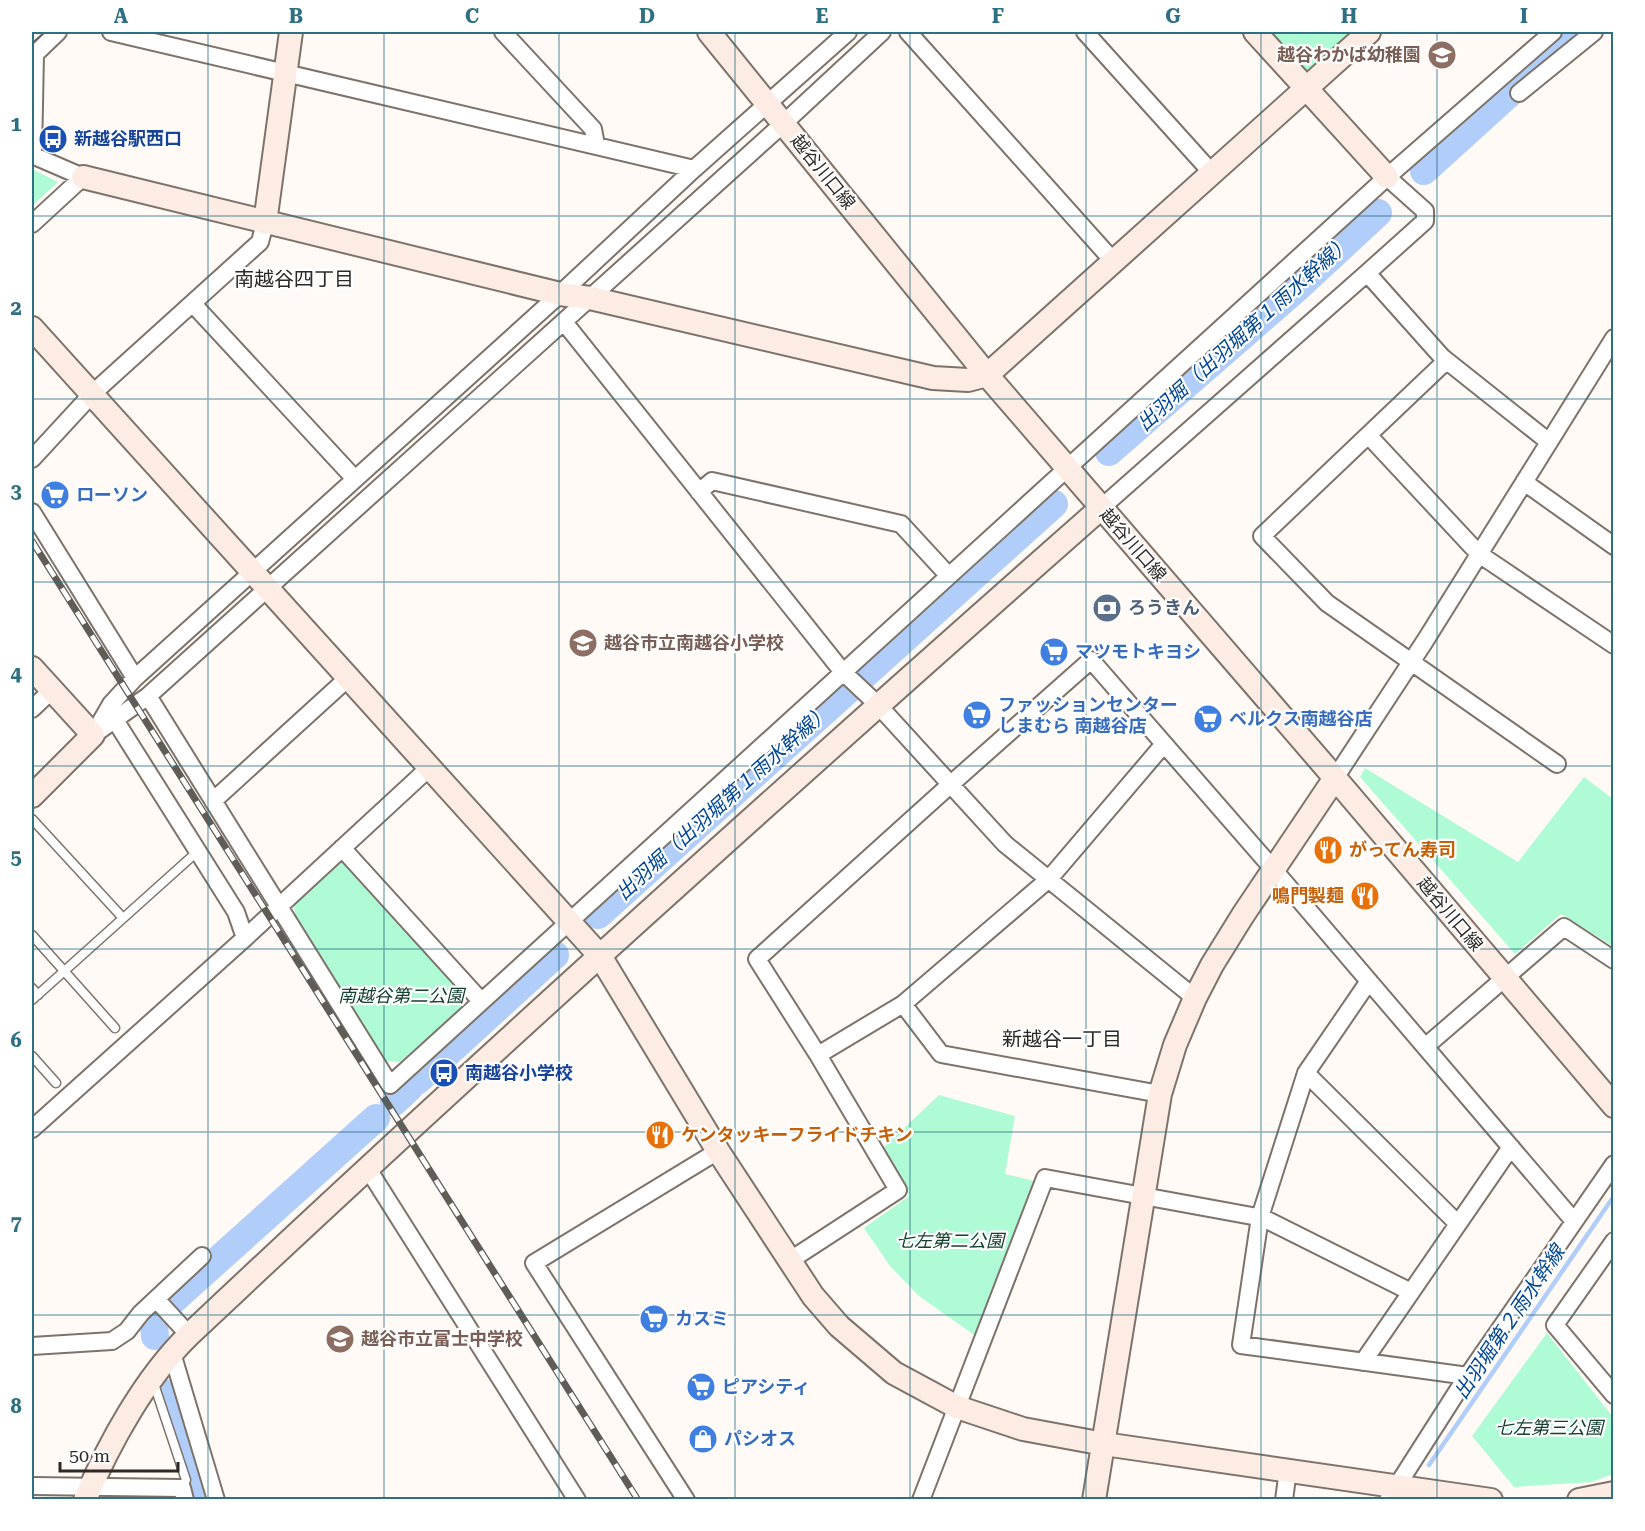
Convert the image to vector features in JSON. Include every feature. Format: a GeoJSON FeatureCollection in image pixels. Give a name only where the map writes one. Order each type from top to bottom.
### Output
{"type":"FeatureCollection","features":[{"type":"Feature","properties":{"kind":"street"},"geometry":{"type":"LineString","coordinates":[[58,32],[36,54],[32,155],[83,177],[560,294],[590,298],[933,378],[968,380],[987,375],[1369,32]]}},
{"type":"Feature","properties":{"kind":"street"},"geometry":{"type":"LineString","coordinates":[[111,32],[694,168]]}},
{"type":"Feature","properties":{"kind":"street"},"geometry":{"type":"LineString","coordinates":[[32,459],[92,394],[260,242],[265,223],[291,32]]}},
{"type":"Feature","properties":{"kind":"street"},"geometry":{"type":"LineString","coordinates":[[502,32],[593,129],[596,145]]}},
{"type":"Feature","properties":{"kind":"street","name":"越谷川口線"},"geometry":{"type":"LineString","coordinates":[[709,32],[987,375],[1614,1106]]}},
{"type":"Feature","properties":{"kind":"street"},"geometry":{"type":"LineString","coordinates":[[32,796],[93,735],[148,696],[355,479],[560,294],[694,168],[848,32]]}},
{"type":"Feature","properties":{"kind":"street"},"geometry":{"type":"LineString","coordinates":[[93,735],[111,704],[135,678],[260,580],[564,322],[882,32]]}},
{"type":"Feature","properties":{"kind":"street"},"geometry":{"type":"LineString","coordinates":[[908,32],[1114,262]]}},
{"type":"Feature","properties":{"kind":"street"},"geometry":{"type":"LineString","coordinates":[[1085,32],[1212,173]]}},
{"type":"Feature","properties":{"kind":"street"},"geometry":{"type":"LineString","coordinates":[[87,1493],[111,1444],[153,1378],[189,1335],[310,1221],[878,705],[1425,220],[1425,211],[1387,177],[1255,32]]}},
{"type":"Feature","properties":{"kind":"street"},"geometry":{"type":"LineString","coordinates":[[148,696],[390,1084],[1387,177],[1553,32]]}},
{"type":"Feature","properties":{"kind":"street"},"geometry":{"type":"LineString","coordinates":[[1519,93],[1594,32]]}},
{"type":"Feature","properties":{"kind":"street"},"geometry":{"type":"LineString","coordinates":[[32,224],[83,177]]}},
{"type":"Feature","properties":{"kind":"street"},"geometry":{"type":"LineString","coordinates":[[1367,273],[1446,361],[1549,442]]}},
{"type":"Feature","properties":{"kind":"street"},"geometry":{"type":"LineString","coordinates":[[193,304],[355,479]]}},
{"type":"Feature","properties":{"kind":"street"},"geometry":{"type":"LineString","coordinates":[[564,322],[842,671],[878,705],[1005,844],[1195,998]]}},
{"type":"Feature","properties":{"kind":"street"},"geometry":{"type":"LineString","coordinates":[[32,328],[600,956],[718,1150],[813,1296],[839,1326],[894,1373],[957,1407],[1023,1429],[1104,1444],[1288,1470],[1392,1492],[1491,1500]]}},
{"type":"Feature","properties":{"kind":"street"},"geometry":{"type":"LineString","coordinates":[[1094,1500],[1160,1094],[1175,1045],[1195,998],[1237,925],[1425,641],[1614,338]]}},
{"type":"Feature","properties":{"kind":"street"},"geometry":{"type":"LineString","coordinates":[[1446,361],[1262,536],[1327,603],[1557,764]]}},
{"type":"Feature","properties":{"kind":"street"},"geometry":{"type":"LineString","coordinates":[[1369,436],[1479,554],[1614,645]]}},
{"type":"Feature","properties":{"kind":"street"},"geometry":{"type":"LineString","coordinates":[[699,492],[712,481],[901,524],[948,575]]}},
{"type":"Feature","properties":{"kind":"street"},"geometry":{"type":"LineString","coordinates":[[1524,482],[1614,546]]}},
{"type":"Feature","properties":{"kind":"street"},"geometry":{"type":"LineString","coordinates":[[32,512],[135,678]]}},
{"type":"Feature","properties":{"kind":"street"},"geometry":{"type":"LineString","coordinates":[[789,1261],[898,1190],[818,1055],[757,959],[1091,660],[1370,981],[1573,1220]]}},
{"type":"Feature","properties":{"kind":"street"},"geometry":{"type":"LineString","coordinates":[[32,668],[93,735]]}},
{"type":"Feature","properties":{"kind":"street"},"geometry":{"type":"LineString","coordinates":[[213,801],[348,678]]}},
{"type":"Feature","properties":{"kind":"street"},"geometry":{"type":"LineString","coordinates":[[32,709],[52,690]]}},
{"type":"Feature","properties":{"kind":"street"},"geometry":{"type":"LineString","coordinates":[[115,720],[236,912],[245,938]]}},
{"type":"Feature","properties":{"kind":"street"},"geometry":{"type":"LineString","coordinates":[[818,1055],[903,1004],[1049,879],[1164,744]]}},
{"type":"Feature","properties":{"kind":"street"},"geometry":{"type":"LineString","coordinates":[[32,1129],[245,938],[429,768]]}},
{"type":"Feature","properties":{"kind":"street"},"geometry":{"type":"LineString","coordinates":[[342,848],[481,1001]]}},
{"type":"Feature","properties":{"kind":"street"},"geometry":{"type":"LineString","coordinates":[[1425,1047],[1564,927],[1614,960]]}},
{"type":"Feature","properties":{"kind":"street"},"geometry":{"type":"LineString","coordinates":[[1370,981],[1306,1073],[1260,1217],[1241,1345],[1468,1376]]}},
{"type":"Feature","properties":{"kind":"street"},"geometry":{"type":"LineString","coordinates":[[903,1004],[941,1054],[1160,1094]]}},
{"type":"Feature","properties":{"kind":"street"},"geometry":{"type":"LineString","coordinates":[[1306,1073],[1458,1224]]}},
{"type":"Feature","properties":{"kind":"street"},"geometry":{"type":"LineString","coordinates":[[1363,1362],[1511,1147]]}},
{"type":"Feature","properties":{"kind":"street"},"geometry":{"type":"LineString","coordinates":[[686,1500],[534,1263],[718,1150]]}},
{"type":"Feature","properties":{"kind":"street"},"geometry":{"type":"LineString","coordinates":[[1392,1492],[1573,1220],[1614,1164]]}},
{"type":"Feature","properties":{"kind":"street"},"geometry":{"type":"LineString","coordinates":[[368,1169],[577,1500]]}},
{"type":"Feature","properties":{"kind":"street"},"geometry":{"type":"LineString","coordinates":[[921,1500],[1045,1178],[1143,1198],[1260,1217],[1411,1292]]}},
{"type":"Feature","properties":{"kind":"street"},"geometry":{"type":"LineString","coordinates":[[1614,1241],[1555,1325],[1614,1395]]}},
{"type":"Feature","properties":{"kind":"street"},"geometry":{"type":"LineString","coordinates":[[32,1346],[112,1341],[127,1330],[202,1256]]}},
{"type":"Feature","properties":{"kind":"street"},"geometry":{"type":"LineString","coordinates":[[156,1299],[189,1335]]}},
{"type":"Feature","properties":{"kind":"street"},"geometry":{"type":"LineString","coordinates":[[170,1355],[216,1500]]}},
{"type":"Feature","properties":{"kind":"street"},"geometry":{"type":"LineString","coordinates":[[1284,1500],[1288,1470]]}},
{"type":"Feature","properties":{"kind":"street"},"geometry":{"type":"LineString","coordinates":[[32,1486],[87,1493],[184,1494]]}},
{"type":"Feature","properties":{"kind":"street"},"geometry":{"type":"LineString","coordinates":[[1578,1500],[1614,1493]]}},
{"type":"Feature","properties":{"kind":"lane"},"geometry":{"type":"LineString","coordinates":[[32,819],[123,918]]}},
{"type":"Feature","properties":{"kind":"lane"},"geometry":{"type":"LineString","coordinates":[[34,994],[64,971],[198,851]]}},
{"type":"Feature","properties":{"kind":"lane"},"geometry":{"type":"LineString","coordinates":[[32,935],[115,1028]]}},
{"type":"Feature","properties":{"kind":"lane"},"geometry":{"type":"LineString","coordinates":[[32,1056],[56,1083]]}},
{"type":"Feature","properties":{"kind":"lane"},"geometry":{"type":"LineString","coordinates":[[153,1378],[186,1480],[184,1494]]}},
{"type":"Feature","properties":{"kind":"green space"},"geometry":{"type":"Polygon","coordinates":[[[1265,32],[1362,32],[1310,81],[1265,32]]]}},
{"type":"Feature","properties":{"kind":"green space"},"geometry":{"type":"Polygon","coordinates":[[[32,169],[58,182],[32,206],[32,169]]]}},
{"type":"Feature","properties":{"kind":"green space"},"geometry":{"type":"Polygon","coordinates":[[[1365,768],[1518,862],[1584,777],[1613,799],[1614,942],[1611,945],[1561,914],[1515,954],[1360,777],[1365,768]]]}},
{"type":"Feature","properties":{"kind":"green space","name":"南越谷第二公園"},"geometry":{"type":"Polygon","coordinates":[[[338,862],[345,862],[463,993],[462,1007],[400,1062],[385,1061],[295,916],[294,904],[338,862]]]}},
{"type":"Feature","properties":{"kind":"green space","name":"七左第二公園"},"geometry":{"type":"Polygon","coordinates":[[[939,1095],[1015,1116],[1005,1174],[1039,1182],[977,1337],[919,1296],[890,1266],[864,1228],[909,1196],[884,1147],[939,1095]]]}},
{"type":"Feature","properties":{"kind":"green space","name":"七左第三公園"},"geometry":{"type":"Polygon","coordinates":[[[1547,1333],[1613,1417],[1613,1474],[1591,1482],[1514,1487],[1472,1436],[1547,1333]]]}},
{"type":"Feature","properties":{"kind":"waterway","name":"出羽堀（出羽堀第１雨水幹線）"},"geometry":{"type":"LineString","coordinates":[[1424,171],[1577,32]]}},
{"type":"Feature","properties":{"kind":"waterway","name":"出羽堀（出羽堀第１雨水幹線）"},"geometry":{"type":"LineString","coordinates":[[1109,452],[1295,290],[1378,213]]}},
{"type":"Feature","properties":{"kind":"waterway","name":"出羽堀（出羽堀第１雨水幹線）"},"geometry":{"type":"LineString","coordinates":[[863,676],[1054,504]]}},
{"type":"Feature","properties":{"kind":"waterway","name":"出羽堀（出羽堀第１雨水幹線）"},"geometry":{"type":"LineString","coordinates":[[598,915],[849,689]]}},
{"type":"Feature","properties":{"kind":"waterway","name":"出羽堀（出羽堀第１雨水幹線）"},"geometry":{"type":"LineString","coordinates":[[417,1081],[555,955]]}},
{"type":"Feature","properties":{"kind":"waterway","name":"出羽堀（出羽堀第１雨水幹線）"},"geometry":{"type":"LineString","coordinates":[[394,1102],[409,1088]]}},
{"type":"Feature","properties":{"kind":"waterway","name":"出羽堀（出羽堀第１雨水幹線）"},"geometry":{"type":"LineString","coordinates":[[171,1302],[376,1118]]}},
{"type":"Feature","properties":{"kind":"waterway","name":"出羽堀第２雨水幹線"},"geometry":{"type":"LineString","coordinates":[[1429,1465],[1614,1196]]}},
{"type":"Feature","properties":{"kind":"waterway","name":"出羽堀（出羽堀第１雨水幹線）"},"geometry":{"type":"LineString","coordinates":[[155,1336],[154,1324],[159,1312]]}},
{"type":"Feature","properties":{"kind":"waterway","name":"出羽堀（出羽堀第１雨水幹線）"},"geometry":{"type":"LineString","coordinates":[[172,1393],[205,1500]]}},
{"type":"Feature","properties":{"kind":"railway"},"geometry":{"type":"LineString","coordinates":[[32,39],[40,32]]}},
{"type":"Feature","properties":{"kind":"railway"},"geometry":{"type":"LineString","coordinates":[[32,541],[638,1500]]}},
{"type":"Feature","properties":{"kind":"place","name":"越谷わかば幼稚園"},"geometry":{"type":"Point","coordinates":[1442,55]}},
{"type":"Feature","properties":{"kind":"place","name":"新越谷駅西口"},"geometry":{"type":"Point","coordinates":[53,139]}},
{"type":"Feature","properties":{"kind":"place","name":"ローソン"},"geometry":{"type":"Point","coordinates":[55,495]}},
{"type":"Feature","properties":{"kind":"place","name":"ろうきん"},"geometry":{"type":"Point","coordinates":[1107,608]}},
{"type":"Feature","properties":{"kind":"place","name":"越谷市立南越谷小学校"},"geometry":{"type":"Point","coordinates":[583,643]}},
{"type":"Feature","properties":{"kind":"place","name":"マツモトキヨシ"},"geometry":{"type":"Point","coordinates":[1054,652]}},
{"type":"Feature","properties":{"kind":"place","name":"ファッションセンター しまむら 南越谷店"},"geometry":{"type":"Point","coordinates":[977,715]}},
{"type":"Feature","properties":{"kind":"place","name":"ベルクス南越谷店"},"geometry":{"type":"Point","coordinates":[1208,719]}},
{"type":"Feature","properties":{"kind":"place","name":"がってん寿司"},"geometry":{"type":"Point","coordinates":[1328,850]}},
{"type":"Feature","properties":{"kind":"place","name":"鳴門製麺"},"geometry":{"type":"Point","coordinates":[1365,896]}},
{"type":"Feature","properties":{"kind":"place","name":"南越谷小学校"},"geometry":{"type":"Point","coordinates":[444,1073]}},
{"type":"Feature","properties":{"kind":"place","name":"ケンタッキーフライドチキン"},"geometry":{"type":"Point","coordinates":[660,1135]}},
{"type":"Feature","properties":{"kind":"place","name":"カスミ"},"geometry":{"type":"Point","coordinates":[654,1319]}},
{"type":"Feature","properties":{"kind":"place","name":"越谷市立富士中学校"},"geometry":{"type":"Point","coordinates":[340,1339]}},
{"type":"Feature","properties":{"kind":"place","name":"ピアシティ"},"geometry":{"type":"Point","coordinates":[701,1387]}},
{"type":"Feature","properties":{"kind":"place","name":"パシオス"},"geometry":{"type":"Point","coordinates":[703,1439]}},
{"type":"Feature","properties":{"kind":"district","name":"南越谷四丁目"},"geometry":{"type":"Point","coordinates":[294,279]}},
{"type":"Feature","properties":{"kind":"district","name":"新越谷一丁目"},"geometry":{"type":"Point","coordinates":[1062,1039]}}]}
